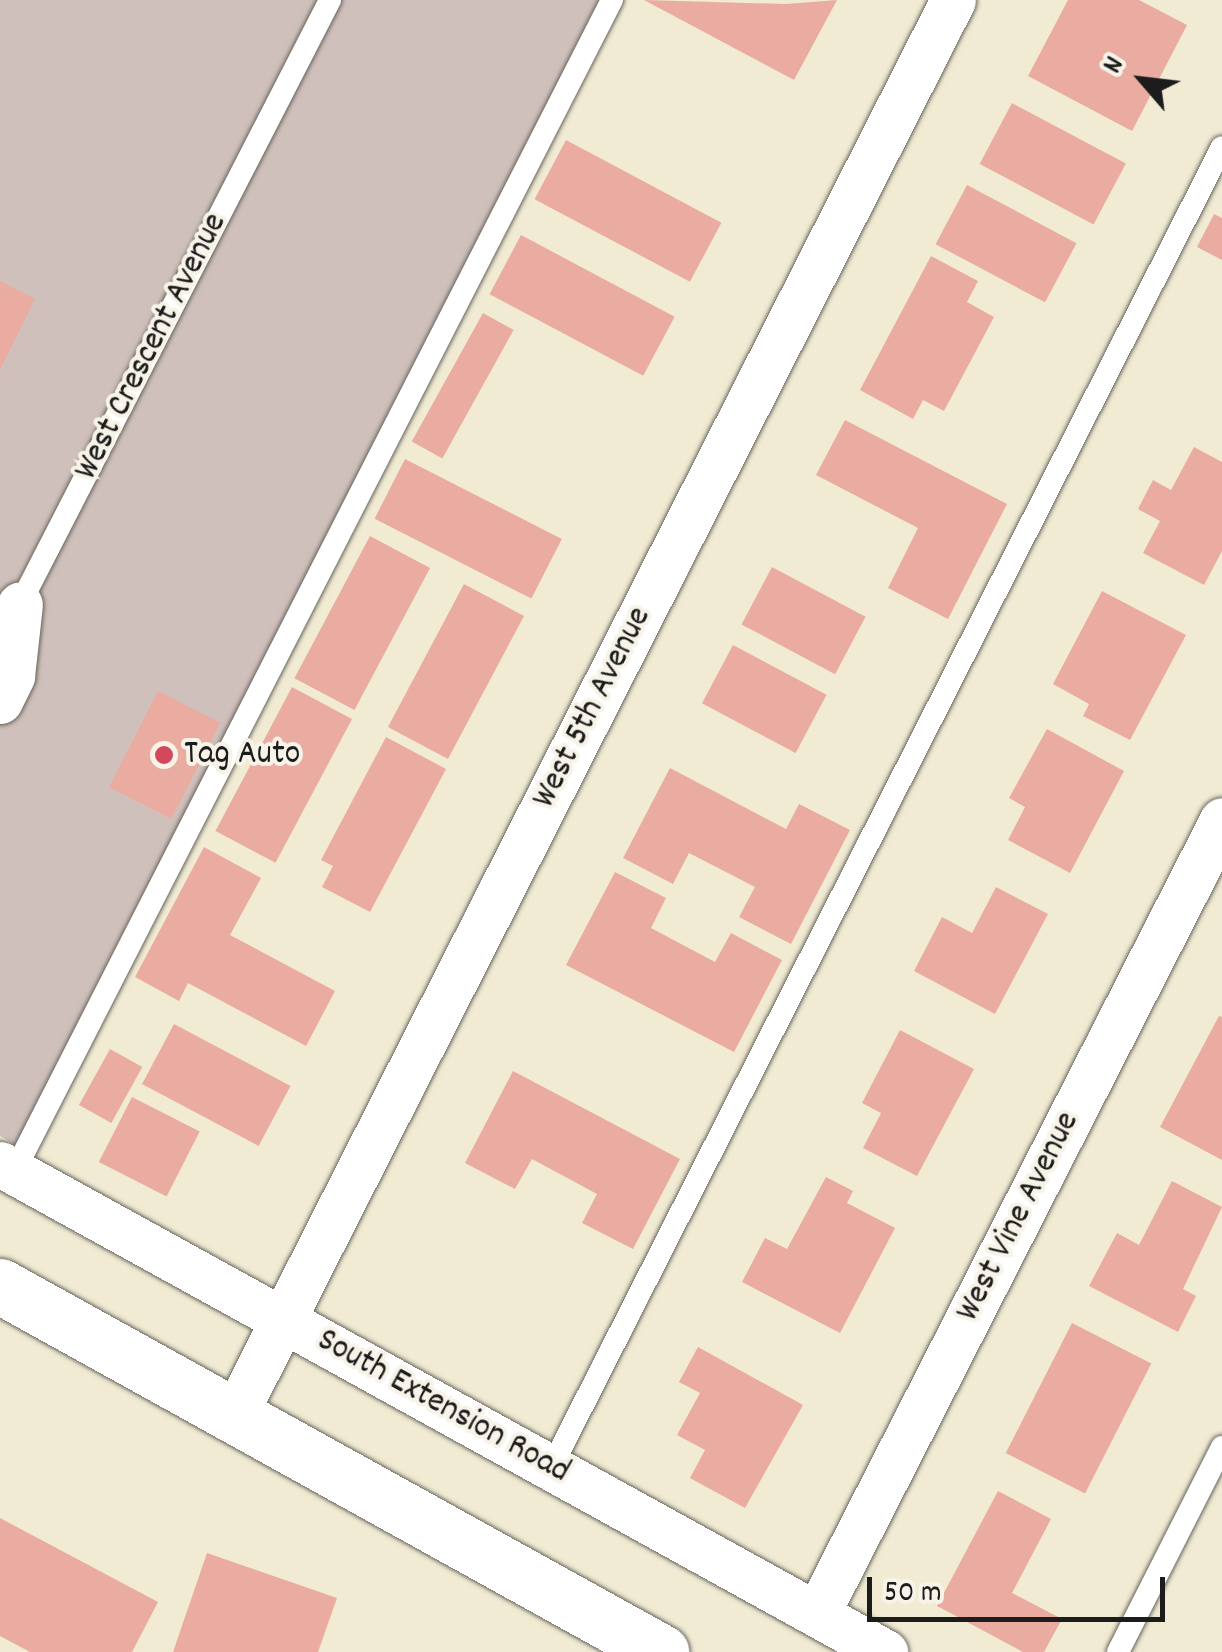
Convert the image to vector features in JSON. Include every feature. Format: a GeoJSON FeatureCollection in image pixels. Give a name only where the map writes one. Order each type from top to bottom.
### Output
{"type":"FeatureCollection","features":[{"type":"Feature","properties":{"kind":"street","name":"West 5th Avenue"},"geometry":{"type":"LineString","coordinates":[[234,1416],[953,0]]}},
{"type":"Feature","properties":{"kind":"street","name":"West Crescent Avenue"},"geometry":{"type":"LineString","coordinates":[[0,701],[12,676],[20,604]]}},
{"type":"Feature","properties":{"kind":"street","name":"West Vine Avenue"},"geometry":{"type":"LineString","coordinates":[[817,1614],[1222,820]]}},
{"type":"Feature","properties":{"kind":"street","name":"South Extension Road"},"geometry":{"type":"LineString","coordinates":[[7,1168],[885,1652]]}},
{"type":"Feature","properties":{"kind":"street"},"geometry":{"type":"LineString","coordinates":[[0,1286],[661,1652]]}},
{"type":"Feature","properties":{"kind":"lane","name":"West Crescent Avenue"},"geometry":{"type":"LineString","coordinates":[[20,604],[330,0]]}},
{"type":"Feature","properties":{"kind":"lane"},"geometry":{"type":"LineString","coordinates":[[7,1168],[612,0]]}},
{"type":"Feature","properties":{"kind":"lane"},"geometry":{"type":"LineString","coordinates":[[552,1466],[1222,147]]}},
{"type":"Feature","properties":{"kind":"lane"},"geometry":{"type":"LineString","coordinates":[[1118,1652],[1222,1447]]}},
{"type":"Feature","properties":{"kind":"shaded area"},"geometry":{"type":"Polygon","coordinates":[[[0,0],[604,0],[22,1148],[0,1136],[0,0]]]}},
{"type":"Feature","properties":{"kind":"building"},"geometry":{"type":"Polygon","coordinates":[[[644,0],[786,4],[837,0],[794,80],[644,0]]]}},
{"type":"Feature","properties":{"kind":"building"},"geometry":{"type":"Polygon","coordinates":[[[1068,0],[1139,0],[1187,25],[1132,131],[1028,76],[1068,0]]]}},
{"type":"Feature","properties":{"kind":"building"},"geometry":{"type":"Polygon","coordinates":[[[1012,103],[1126,164],[1094,224],[980,164],[1012,103]]]}},
{"type":"Feature","properties":{"kind":"building"},"geometry":{"type":"Polygon","coordinates":[[[566,140],[721,223],[690,282],[535,199],[566,140]]]}},
{"type":"Feature","properties":{"kind":"building"},"geometry":{"type":"Polygon","coordinates":[[[967,185],[1076,243],[1045,302],[936,244],[967,185]]]}},
{"type":"Feature","properties":{"kind":"building"},"geometry":{"type":"Polygon","coordinates":[[[1214,214],[1222,218],[1222,260],[1197,247],[1214,214]]]}},
{"type":"Feature","properties":{"kind":"building"},"geometry":{"type":"Polygon","coordinates":[[[521,235],[675,317],[643,376],[490,294],[521,235]]]}},
{"type":"Feature","properties":{"kind":"building"},"geometry":{"type":"Polygon","coordinates":[[[931,256],[978,281],[967,302],[994,317],[944,411],[923,400],[913,419],[860,390],[931,256]]]}},
{"type":"Feature","properties":{"kind":"building"},"geometry":{"type":"Polygon","coordinates":[[[0,281],[35,299],[0,370],[0,281]]]}},
{"type":"Feature","properties":{"kind":"building"},"geometry":{"type":"Polygon","coordinates":[[[483,313],[514,330],[442,459],[412,442],[483,313]]]}},
{"type":"Feature","properties":{"kind":"building"},"geometry":{"type":"Polygon","coordinates":[[[845,420],[1007,504],[948,619],[888,588],[918,528],[816,475],[845,420]]]}},
{"type":"Feature","properties":{"kind":"building"},"geometry":{"type":"Polygon","coordinates":[[[1194,447],[1222,462],[1222,551],[1204,585],[1143,553],[1160,521],[1138,509],[1153,480],[1171,490],[1194,447]]]}},
{"type":"Feature","properties":{"kind":"building"},"geometry":{"type":"Polygon","coordinates":[[[405,459],[562,539],[531,599],[375,519],[405,459]]]}},
{"type":"Feature","properties":{"kind":"building"},"geometry":{"type":"Polygon","coordinates":[[[370,536],[430,568],[354,710],[294,678],[370,536]]]}},
{"type":"Feature","properties":{"kind":"building"},"geometry":{"type":"Polygon","coordinates":[[[772,567],[866,617],[835,674],[741,624],[772,567]]]}},
{"type":"Feature","properties":{"kind":"building"},"geometry":{"type":"Polygon","coordinates":[[[464,584],[524,616],[448,759],[388,727],[464,584]]]}},
{"type":"Feature","properties":{"kind":"building"},"geometry":{"type":"Polygon","coordinates":[[[1102,591],[1186,635],[1130,740],[1083,716],[1089,704],[1053,684],[1102,591]]]}},
{"type":"Feature","properties":{"kind":"building"},"geometry":{"type":"Polygon","coordinates":[[[733,645],[827,695],[796,753],[702,703],[733,645]]]}},
{"type":"Feature","properties":{"kind":"building"},"geometry":{"type":"Polygon","coordinates":[[[292,687],[352,719],[276,863],[215,831],[292,687]]]}},
{"type":"Feature","properties":{"kind":"building","name":"Tag Auto"},"geometry":{"type":"Polygon","coordinates":[[[158,691],[220,723],[171,819],[109,787],[158,691]]]}},
{"type":"Feature","properties":{"kind":"building"},"geometry":{"type":"Polygon","coordinates":[[[1047,729],[1124,771],[1070,873],[1008,840],[1025,807],[1009,798],[1047,729]]]}},
{"type":"Feature","properties":{"kind":"building"},"geometry":{"type":"Polygon","coordinates":[[[386,737],[446,769],[370,912],[322,887],[333,866],[321,860],[386,737]]]}},
{"type":"Feature","properties":{"kind":"building"},"geometry":{"type":"Polygon","coordinates":[[[670,768],[786,829],[799,804],[850,830],[791,944],[739,917],[755,887],[689,853],[673,884],[623,858],[670,768]]]}},
{"type":"Feature","properties":{"kind":"building"},"geometry":{"type":"Polygon","coordinates":[[[204,847],[261,878],[230,935],[335,991],[306,1046],[188,983],[179,1001],[135,977],[204,847]]]}},
{"type":"Feature","properties":{"kind":"building"},"geometry":{"type":"Polygon","coordinates":[[[615,872],[666,898],[651,928],[715,962],[731,933],[782,960],[734,1052],[566,965],[615,872]]]}},
{"type":"Feature","properties":{"kind":"building"},"geometry":{"type":"Polygon","coordinates":[[[996,887],[1048,914],[995,1014],[914,971],[942,917],[972,933],[996,887]]]}},
{"type":"Feature","properties":{"kind":"building"},"geometry":{"type":"Polygon","coordinates":[[[1219,1016],[1222,1017],[1222,1160],[1160,1127],[1219,1016]]]}},
{"type":"Feature","properties":{"kind":"building"},"geometry":{"type":"Polygon","coordinates":[[[174,1024],[291,1086],[259,1146],[142,1084],[174,1024]]]}},
{"type":"Feature","properties":{"kind":"building"},"geometry":{"type":"Polygon","coordinates":[[[900,1030],[974,1069],[917,1176],[863,1148],[881,1113],[862,1103],[900,1030]]]}},
{"type":"Feature","properties":{"kind":"building"},"geometry":{"type":"Polygon","coordinates":[[[110,1049],[142,1067],[111,1123],[79,1105],[110,1049]]]}},
{"type":"Feature","properties":{"kind":"building"},"geometry":{"type":"Polygon","coordinates":[[[513,1071],[680,1159],[633,1249],[582,1223],[597,1194],[532,1159],[515,1189],[465,1163],[513,1071]]]}},
{"type":"Feature","properties":{"kind":"building"},"geometry":{"type":"Polygon","coordinates":[[[132,1097],[200,1132],[167,1197],[99,1162],[132,1097]]]}},
{"type":"Feature","properties":{"kind":"building"},"geometry":{"type":"Polygon","coordinates":[[[826,1177],[853,1191],[847,1203],[895,1228],[840,1333],[742,1282],[765,1238],[787,1249],[826,1177]]]}},
{"type":"Feature","properties":{"kind":"building"},"geometry":{"type":"Polygon","coordinates":[[[1172,1181],[1222,1207],[1183,1289],[1196,1296],[1178,1332],[1089,1286],[1117,1233],[1139,1245],[1172,1181]]]}},
{"type":"Feature","properties":{"kind":"building"},"geometry":{"type":"Polygon","coordinates":[[[1072,1323],[1151,1363],[1085,1493],[1006,1453],[1072,1323]]]}},
{"type":"Feature","properties":{"kind":"building"},"geometry":{"type":"Polygon","coordinates":[[[698,1347],[803,1405],[745,1508],[690,1478],[705,1450],[677,1435],[700,1393],[679,1382],[698,1347]]]}},
{"type":"Feature","properties":{"kind":"building"},"geometry":{"type":"Polygon","coordinates":[[[998,1491],[1051,1519],[1012,1593],[1062,1619],[1044,1652],[1023,1652],[937,1606],[998,1491]]]}},
{"type":"Feature","properties":{"kind":"building"},"geometry":{"type":"Polygon","coordinates":[[[0,1518],[158,1602],[132,1652],[30,1652],[0,1636],[0,1518]]]}},
{"type":"Feature","properties":{"kind":"building"},"geometry":{"type":"Polygon","coordinates":[[[207,1553],[337,1598],[318,1652],[173,1652],[207,1553]]]}},
{"type":"Feature","properties":{"kind":"place","name":"Tag Auto"},"geometry":{"type":"Point","coordinates":[164,755]}}]}
